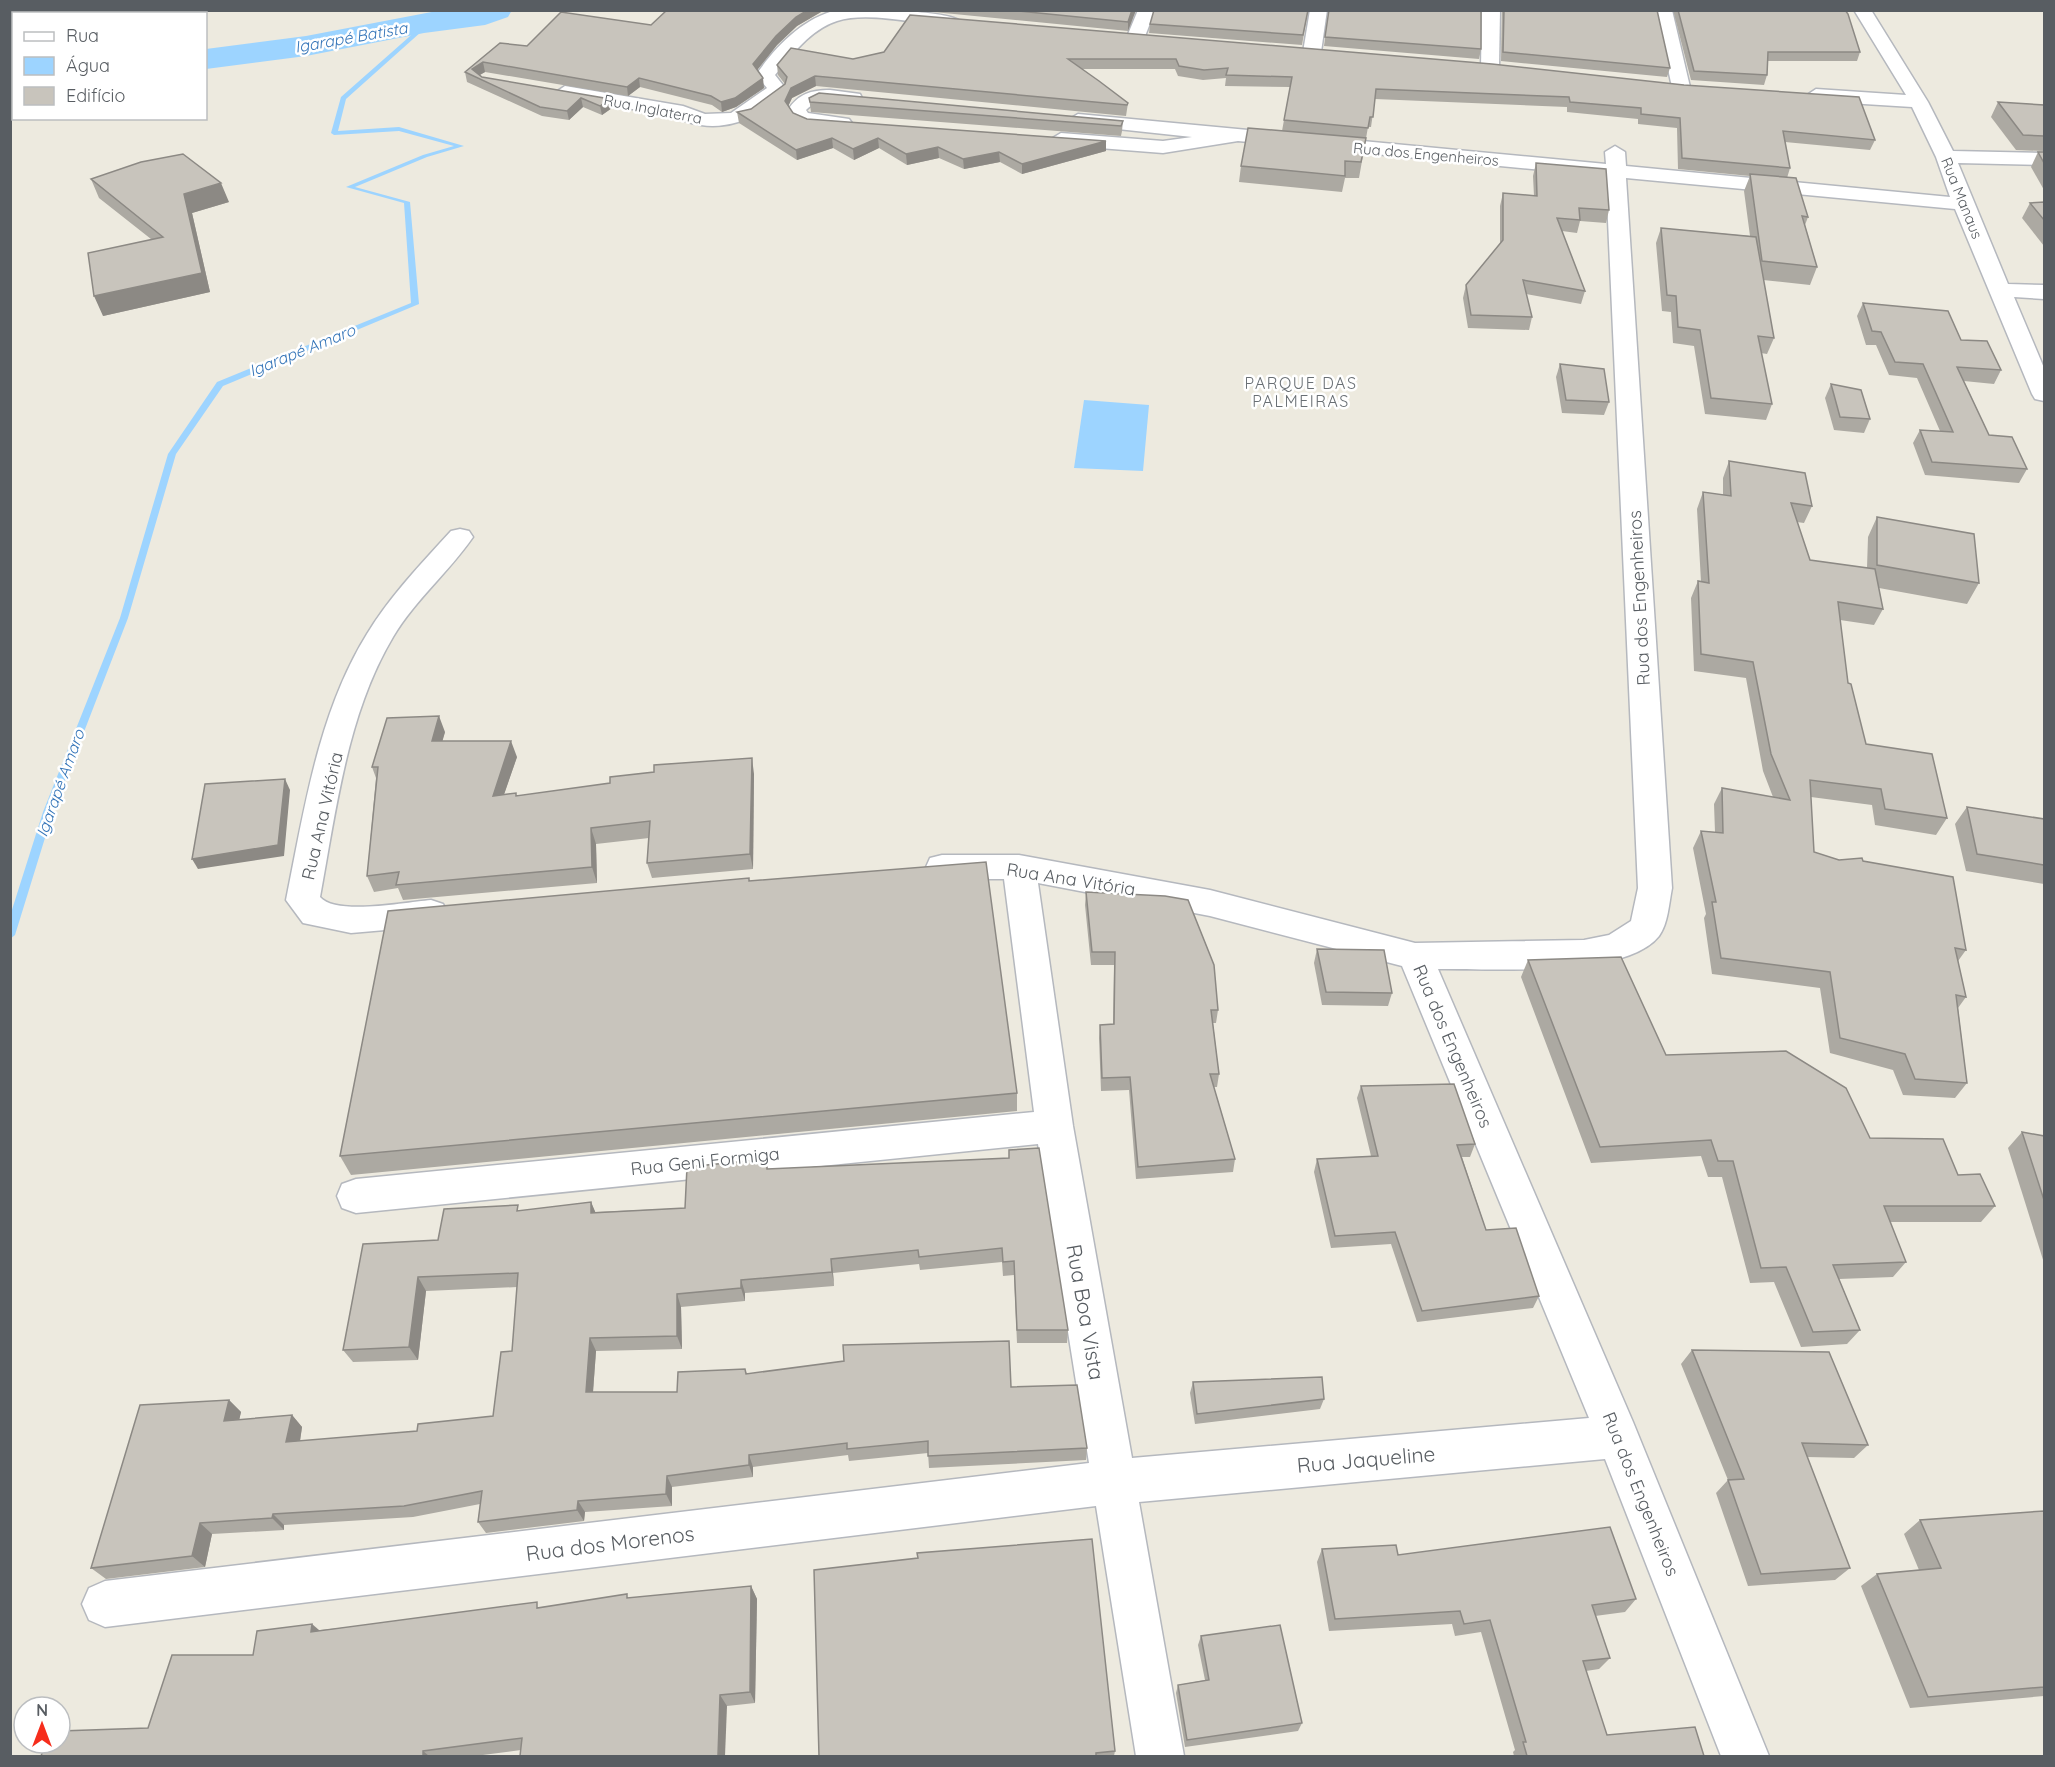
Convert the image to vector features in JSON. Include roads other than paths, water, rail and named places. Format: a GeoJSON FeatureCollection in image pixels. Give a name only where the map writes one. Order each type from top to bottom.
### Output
{"type":"FeatureCollection","features":[{"type":"Feature","properties":{"kind":"street"},"geometry":{"type":"LineString","coordinates":[[1135,39],[1147,10]]}},
{"type":"Feature","properties":{"kind":"street"},"geometry":{"type":"LineString","coordinates":[[1312,52],[1319,10]]}},
{"type":"Feature","properties":{"kind":"street"},"geometry":{"type":"LineString","coordinates":[[1490,67],[1491,10]]}},
{"type":"Feature","properties":{"kind":"street"},"geometry":{"type":"LineString","coordinates":[[1663,10],[1681,87]]}},
{"type":"Feature","properties":{"kind":"street","name":"Rua Manaus"},"geometry":{"type":"LineString","coordinates":[[1862,10],[1919,102],[1946,157],[1963,204],[2044,394]]}},
{"type":"Feature","properties":{"kind":"street","name":"Rua Inglaterra"},"geometry":{"type":"LineString","coordinates":[[544,88],[684,112],[704,120],[735,118],[761,103],[777,89],[765,75],[792,44],[813,27],[832,17],[876,15],[971,24]]}},
{"type":"Feature","properties":{"kind":"street"},"geometry":{"type":"LineString","coordinates":[[1112,37],[1159,41]]}},
{"type":"Feature","properties":{"kind":"street"},"geometry":{"type":"LineString","coordinates":[[1288,50],[1336,54]]}},
{"type":"Feature","properties":{"kind":"street"},"geometry":{"type":"LineString","coordinates":[[1466,65],[1514,70]]}},
{"type":"Feature","properties":{"kind":"street"},"geometry":{"type":"LineString","coordinates":[[1657,84],[1705,88]]}},
{"type":"Feature","properties":{"kind":"street"},"geometry":{"type":"LineString","coordinates":[[855,124],[808,121],[801,118],[797,110],[800,104],[816,94],[875,100]]}},
{"type":"Feature","properties":{"kind":"street"},"geometry":{"type":"LineString","coordinates":[[1800,94],[1919,102]]}},
{"type":"Feature","properties":{"kind":"street"},"geometry":{"type":"LineString","coordinates":[[1061,119],[1235,136]]}},
{"type":"Feature","properties":{"kind":"street"},"geometry":{"type":"LineString","coordinates":[[1045,138],[1163,147],[1235,136]]}},
{"type":"Feature","properties":{"kind":"street","name":"Rua dos Engenheiros"},"geometry":{"type":"LineString","coordinates":[[1235,136],[1616,162],[1963,204]]}},
{"type":"Feature","properties":{"kind":"street"},"geometry":{"type":"LineString","coordinates":[[1946,157],[2044,159]]}},
{"type":"Feature","properties":{"kind":"street","name":"Rua dos Engenheiros"},"geometry":{"type":"LineString","coordinates":[[1616,162],[1655,888],[1647,927],[1632,940],[1614,948],[1584,954],[1415,956],[1618,1437],[1745,1756]]}},
{"type":"Feature","properties":{"kind":"street"},"geometry":{"type":"LineString","coordinates":[[2000,290],[2044,292]]}},
{"type":"Feature","properties":{"kind":"street","name":"Rua Ana Vitória"},"geometry":{"type":"LineString","coordinates":[[457,911],[351,920],[315,914],[303,900],[315,834],[347,709],[369,658],[412,593],[460,537]]}},
{"type":"Feature","properties":{"kind":"street","name":"Rua Ana Vitória"},"geometry":{"type":"LineString","coordinates":[[916,869],[1019,867],[1210,903],[1415,956]]}},
{"type":"Feature","properties":{"kind":"street","name":"Rua Boa Vista"},"geometry":{"type":"LineString","coordinates":[[1019,867],[1054,1126],[1160,1756]]}},
{"type":"Feature","properties":{"kind":"street","name":"Rua Geni Formiga"},"geometry":{"type":"LineString","coordinates":[[356,1196],[1054,1126]]}},
{"type":"Feature","properties":{"kind":"street","name":"Rua Jaqueline"},"geometry":{"type":"LineString","coordinates":[[1114,1482],[1618,1437]]}},
{"type":"Feature","properties":{"kind":"street","name":"Rua dos Morenos"},"geometry":{"type":"LineString","coordinates":[[105,1605],[1114,1482]]}},
{"type":"Feature","properties":{"kind":"water"},"geometry":{"type":"Polygon","coordinates":[[[1084,400],[1149,405],[1143,471],[1074,468],[1084,400]]]}},
{"type":"Feature","properties":{"kind":"waterway","name":"Igarapé Batista"},"geometry":{"type":"LineString","coordinates":[[207,59],[306,46],[424,23],[485,15],[496,10]]}},
{"type":"Feature","properties":{"kind":"waterway","name":"Igarapé Amaro"},"geometry":{"type":"LineString","coordinates":[[10,935],[48,812],[124,618],[172,454],[220,384],[415,304],[407,202],[349,187],[425,156],[461,146],[399,129],[334,133],[343,98],[428,23]]}},
{"type":"Feature","properties":{"kind":"district","name":"PARQUE DAS PALMEIRAS"},"geometry":{"type":"Point","coordinates":[1301,392]}}]}
